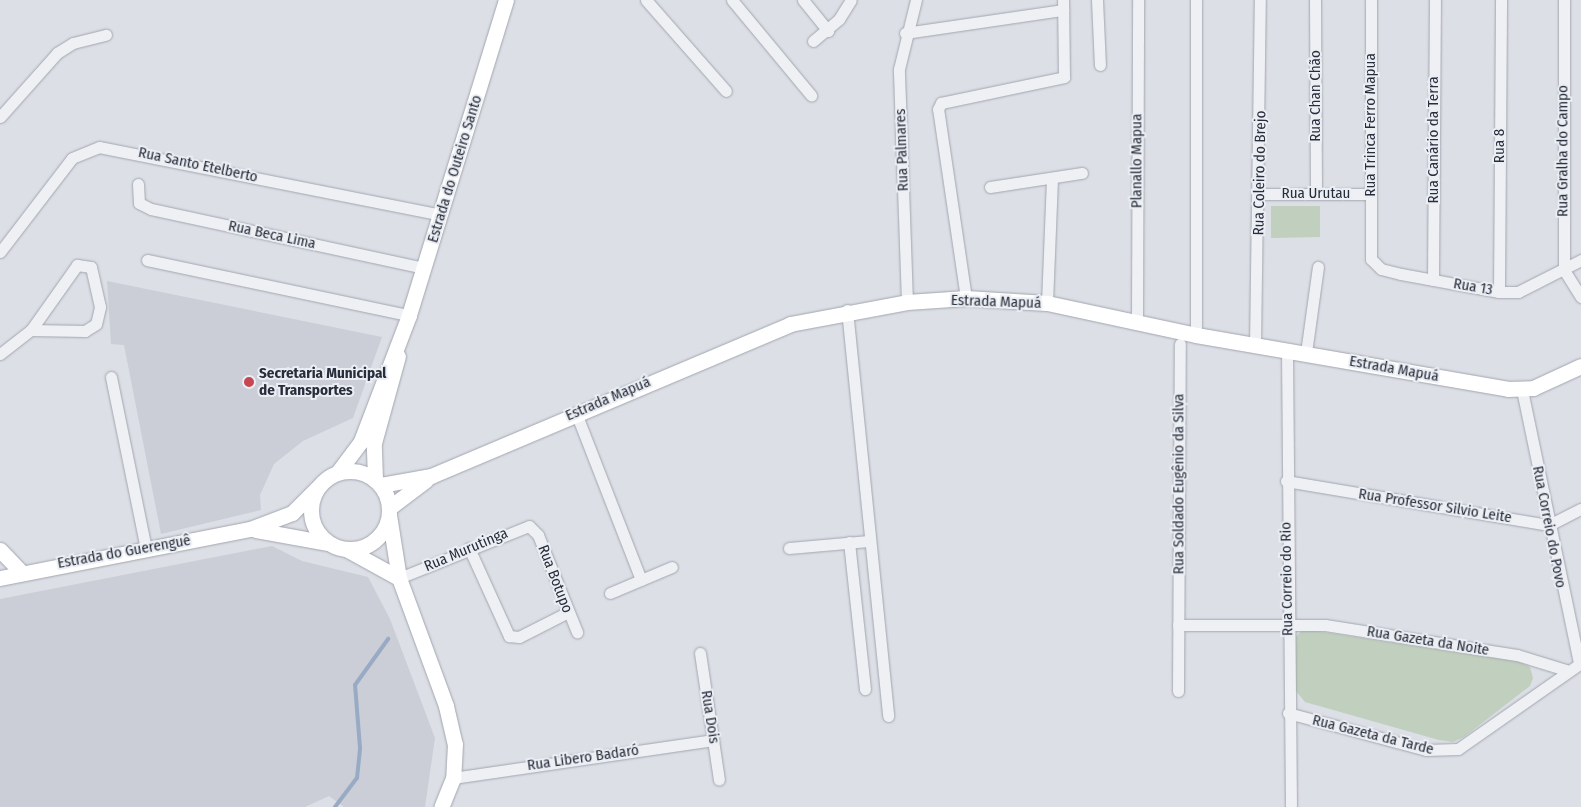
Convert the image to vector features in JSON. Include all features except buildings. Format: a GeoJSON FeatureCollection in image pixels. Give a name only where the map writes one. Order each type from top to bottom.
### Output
{"type":"FeatureCollection","features":[{"type":"Feature","properties":{"kind":"main road","name":"Estrada do Outeiro Santo"},"geometry":{"type":"LineString","coordinates":[[338,472],[361,440],[409,315],[506,0]]}},
{"type":"Feature","properties":{"kind":"main road","name":"Estrada Mapuá"},"geometry":{"type":"LineString","coordinates":[[378,482],[431,476],[774,329],[847,310],[907,302],[966,298],[1047,303],[1255,346],[1522,390]]}},
{"type":"Feature","properties":{"kind":"main road","name":"Estrada do Outeiro Santo"},"geometry":{"type":"LineString","coordinates":[[378,482],[374,443],[394,382],[401,336]]}},
{"type":"Feature","properties":{"kind":"main road"},"geometry":{"type":"LineString","coordinates":[[1522,390],[1581,366]]}},
{"type":"Feature","properties":{"kind":"main road"},"geometry":{"type":"LineString","coordinates":[[389,512],[374,541],[338,547],[312,520],[317,488],[338,472],[357,471],[378,482],[389,512],[399,578],[451,725],[454,778],[441,807]]}},
{"type":"Feature","properties":{"kind":"main road","name":"Estrada Mapuá"},"geometry":{"type":"LineString","coordinates":[[389,512],[431,476]]}},
{"type":"Feature","properties":{"kind":"main road","name":"Estrada do Guerenguê"},"geometry":{"type":"LineString","coordinates":[[0,578],[20,571],[250,529],[292,513],[317,488]]}},
{"type":"Feature","properties":{"kind":"main road","name":"Estrada do Guerenguê"},"geometry":{"type":"LineString","coordinates":[[250,529],[338,547],[399,578]]}},
{"type":"Feature","properties":{"kind":"main road"},"geometry":{"type":"LineString","coordinates":[[0,550],[20,571]]}},
{"type":"Feature","properties":{"kind":"street"},"geometry":{"type":"LineString","coordinates":[[646,0],[726,90]]}},
{"type":"Feature","properties":{"kind":"street"},"geometry":{"type":"LineString","coordinates":[[732,0],[811,95]]}},
{"type":"Feature","properties":{"kind":"street"},"geometry":{"type":"LineString","coordinates":[[803,0],[828,31]]}},
{"type":"Feature","properties":{"kind":"street"},"geometry":{"type":"LineString","coordinates":[[813,41],[828,31],[851,0]]}},
{"type":"Feature","properties":{"kind":"street","name":"Rua Palmares"},"geometry":{"type":"LineString","coordinates":[[907,302],[899,69],[905,33],[916,0]]}},
{"type":"Feature","properties":{"kind":"street"},"geometry":{"type":"LineString","coordinates":[[1098,0],[1100,64]]}},
{"type":"Feature","properties":{"kind":"street","name":"Planallo Mapua"},"geometry":{"type":"LineString","coordinates":[[1137,322],[1138,0]]}},
{"type":"Feature","properties":{"kind":"street"},"geometry":{"type":"LineString","coordinates":[[1196,0],[1196,335]]}},
{"type":"Feature","properties":{"kind":"street","name":"Rua Coleiro do Brejo"},"geometry":{"type":"LineString","coordinates":[[1255,346],[1261,194],[1260,0]]}},
{"type":"Feature","properties":{"kind":"street","name":"Rua Chan Chão"},"geometry":{"type":"LineString","coordinates":[[1315,0],[1316,192]]}},
{"type":"Feature","properties":{"kind":"street","name":"Rua Trinca Ferro Mapua"},"geometry":{"type":"LineString","coordinates":[[1369,251],[1371,194],[1371,0]]}},
{"type":"Feature","properties":{"kind":"street","name":"Rua Canário da Terra"},"geometry":{"type":"LineString","coordinates":[[1433,280],[1435,0]]}},
{"type":"Feature","properties":{"kind":"street","name":"Rua 8"},"geometry":{"type":"LineString","coordinates":[[1498,292],[1501,0]]}},
{"type":"Feature","properties":{"kind":"street","name":"Rua Gralha do Campo"},"geometry":{"type":"LineString","coordinates":[[1564,0],[1564,270]]}},
{"type":"Feature","properties":{"kind":"street"},"geometry":{"type":"LineString","coordinates":[[905,33],[1063,5],[1066,74],[1060,80],[940,105],[966,298]]}},
{"type":"Feature","properties":{"kind":"street"},"geometry":{"type":"LineString","coordinates":[[0,117],[57,54],[73,43],[106,35]]}},
{"type":"Feature","properties":{"kind":"street","name":"Rua Santo Etelberto"},"geometry":{"type":"LineString","coordinates":[[0,252],[72,158],[99,147],[441,215]]}},
{"type":"Feature","properties":{"kind":"street"},"geometry":{"type":"LineString","coordinates":[[990,187],[1082,173]]}},
{"type":"Feature","properties":{"kind":"street"},"geometry":{"type":"LineString","coordinates":[[1047,303],[1052,179]]}},
{"type":"Feature","properties":{"kind":"street","name":"Rua Beca Lima"},"geometry":{"type":"LineString","coordinates":[[138,184],[139,203],[151,209],[425,268]]}},
{"type":"Feature","properties":{"kind":"street","name":"Rua Urutau"},"geometry":{"type":"LineString","coordinates":[[1261,194],[1316,192],[1371,194]]}},
{"type":"Feature","properties":{"kind":"street","name":"Rua 13"},"geometry":{"type":"LineString","coordinates":[[1369,251],[1381,269],[1498,292],[1518,292],[1581,260]]}},
{"type":"Feature","properties":{"kind":"street"},"geometry":{"type":"LineString","coordinates":[[147,260],[409,315]]}},
{"type":"Feature","properties":{"kind":"street"},"geometry":{"type":"LineString","coordinates":[[0,354],[31,330],[77,265],[92,267],[99,299],[96,324],[84,330],[31,330]]}},
{"type":"Feature","properties":{"kind":"street"},"geometry":{"type":"LineString","coordinates":[[1306,353],[1318,267]]}},
{"type":"Feature","properties":{"kind":"street"},"geometry":{"type":"LineString","coordinates":[[1564,270],[1581,297]]}},
{"type":"Feature","properties":{"kind":"street"},"geometry":{"type":"LineString","coordinates":[[847,310],[888,716]]}},
{"type":"Feature","properties":{"kind":"street","name":"Rua Soldado Eugênio da Silva"},"geometry":{"type":"LineString","coordinates":[[1178,691],[1180,344]]}},
{"type":"Feature","properties":{"kind":"street","name":"Rua Correio do Rio"},"geometry":{"type":"LineString","coordinates":[[1287,351],[1288,713],[1291,807]]}},
{"type":"Feature","properties":{"kind":"street"},"geometry":{"type":"LineString","coordinates":[[111,377],[146,549]]}},
{"type":"Feature","properties":{"kind":"street","name":"Rua Correio do Povo"},"geometry":{"type":"LineString","coordinates":[[1522,390],[1549,525],[1580,664]]}},
{"type":"Feature","properties":{"kind":"street"},"geometry":{"type":"LineString","coordinates":[[576,413],[641,580]]}},
{"type":"Feature","properties":{"kind":"street","name":"Rua Professor Silvio Leite"},"geometry":{"type":"LineString","coordinates":[[1286,481],[1549,525]]}},
{"type":"Feature","properties":{"kind":"street"},"geometry":{"type":"LineString","coordinates":[[1549,525],[1581,509]]}},
{"type":"Feature","properties":{"kind":"street","name":"Rua Murutinga"},"geometry":{"type":"LineString","coordinates":[[399,578],[521,527],[533,528]]}},
{"type":"Feature","properties":{"kind":"street","name":"Rua Botupo"},"geometry":{"type":"LineString","coordinates":[[533,528],[577,632]]}},
{"type":"Feature","properties":{"kind":"street"},"geometry":{"type":"LineString","coordinates":[[789,548],[869,541]]}},
{"type":"Feature","properties":{"kind":"street"},"geometry":{"type":"LineString","coordinates":[[849,542],[865,689]]}},
{"type":"Feature","properties":{"kind":"street"},"geometry":{"type":"LineString","coordinates":[[469,548],[509,636],[519,637],[568,612]]}},
{"type":"Feature","properties":{"kind":"street"},"geometry":{"type":"LineString","coordinates":[[610,593],[672,567]]}},
{"type":"Feature","properties":{"kind":"street"},"geometry":{"type":"LineString","coordinates":[[1178,625],[1288,622]]}},
{"type":"Feature","properties":{"kind":"street","name":"Rua Gazeta da Noite"},"geometry":{"type":"LineString","coordinates":[[1288,622],[1517,655],[1566,670]]}},
{"type":"Feature","properties":{"kind":"street","name":"Rua Dois"},"geometry":{"type":"LineString","coordinates":[[700,653],[719,780]]}},
{"type":"Feature","properties":{"kind":"street","name":"Rua Gazeta da Tarde"},"geometry":{"type":"LineString","coordinates":[[1288,713],[1426,750],[1451,751],[1475,741],[1566,670],[1580,664]]}},
{"type":"Feature","properties":{"kind":"street","name":"Rua Libero Badaró"},"geometry":{"type":"LineString","coordinates":[[454,778],[713,740]]}},
{"type":"Feature","properties":{"kind":"shaded area","name":"Secretaria Municipal de Transportes"},"geometry":{"type":"Polygon","coordinates":[[[107,281],[382,337],[353,418],[303,441],[274,464],[260,495],[261,510],[161,534],[124,345],[111,344],[107,281]]]}},
{"type":"Feature","properties":{"kind":"shaded area"},"geometry":{"type":"Polygon","coordinates":[[[272,546],[302,561],[368,577],[390,619],[435,738],[425,807],[344,807],[329,796],[305,807],[0,807],[0,599],[272,546]]]}},
{"type":"Feature","properties":{"kind":"green space"},"geometry":{"type":"Polygon","coordinates":[[[1271,206],[1320,206],[1320,237],[1271,238],[1271,206]]]}},
{"type":"Feature","properties":{"kind":"green space"},"geometry":{"type":"Polygon","coordinates":[[[1303,629],[1520,662],[1530,667],[1533,678],[1530,686],[1464,737],[1453,742],[1439,740],[1305,702],[1296,691],[1295,638],[1303,629]]]}},
{"type":"Feature","properties":{"kind":"waterway"},"geometry":{"type":"LineString","coordinates":[[335,807],[357,778],[360,748],[355,685],[388,639]]}},
{"type":"Feature","properties":{"kind":"place","name":"Secretaria Municipal de Transportes"},"geometry":{"type":"Point","coordinates":[249,382]}}]}
